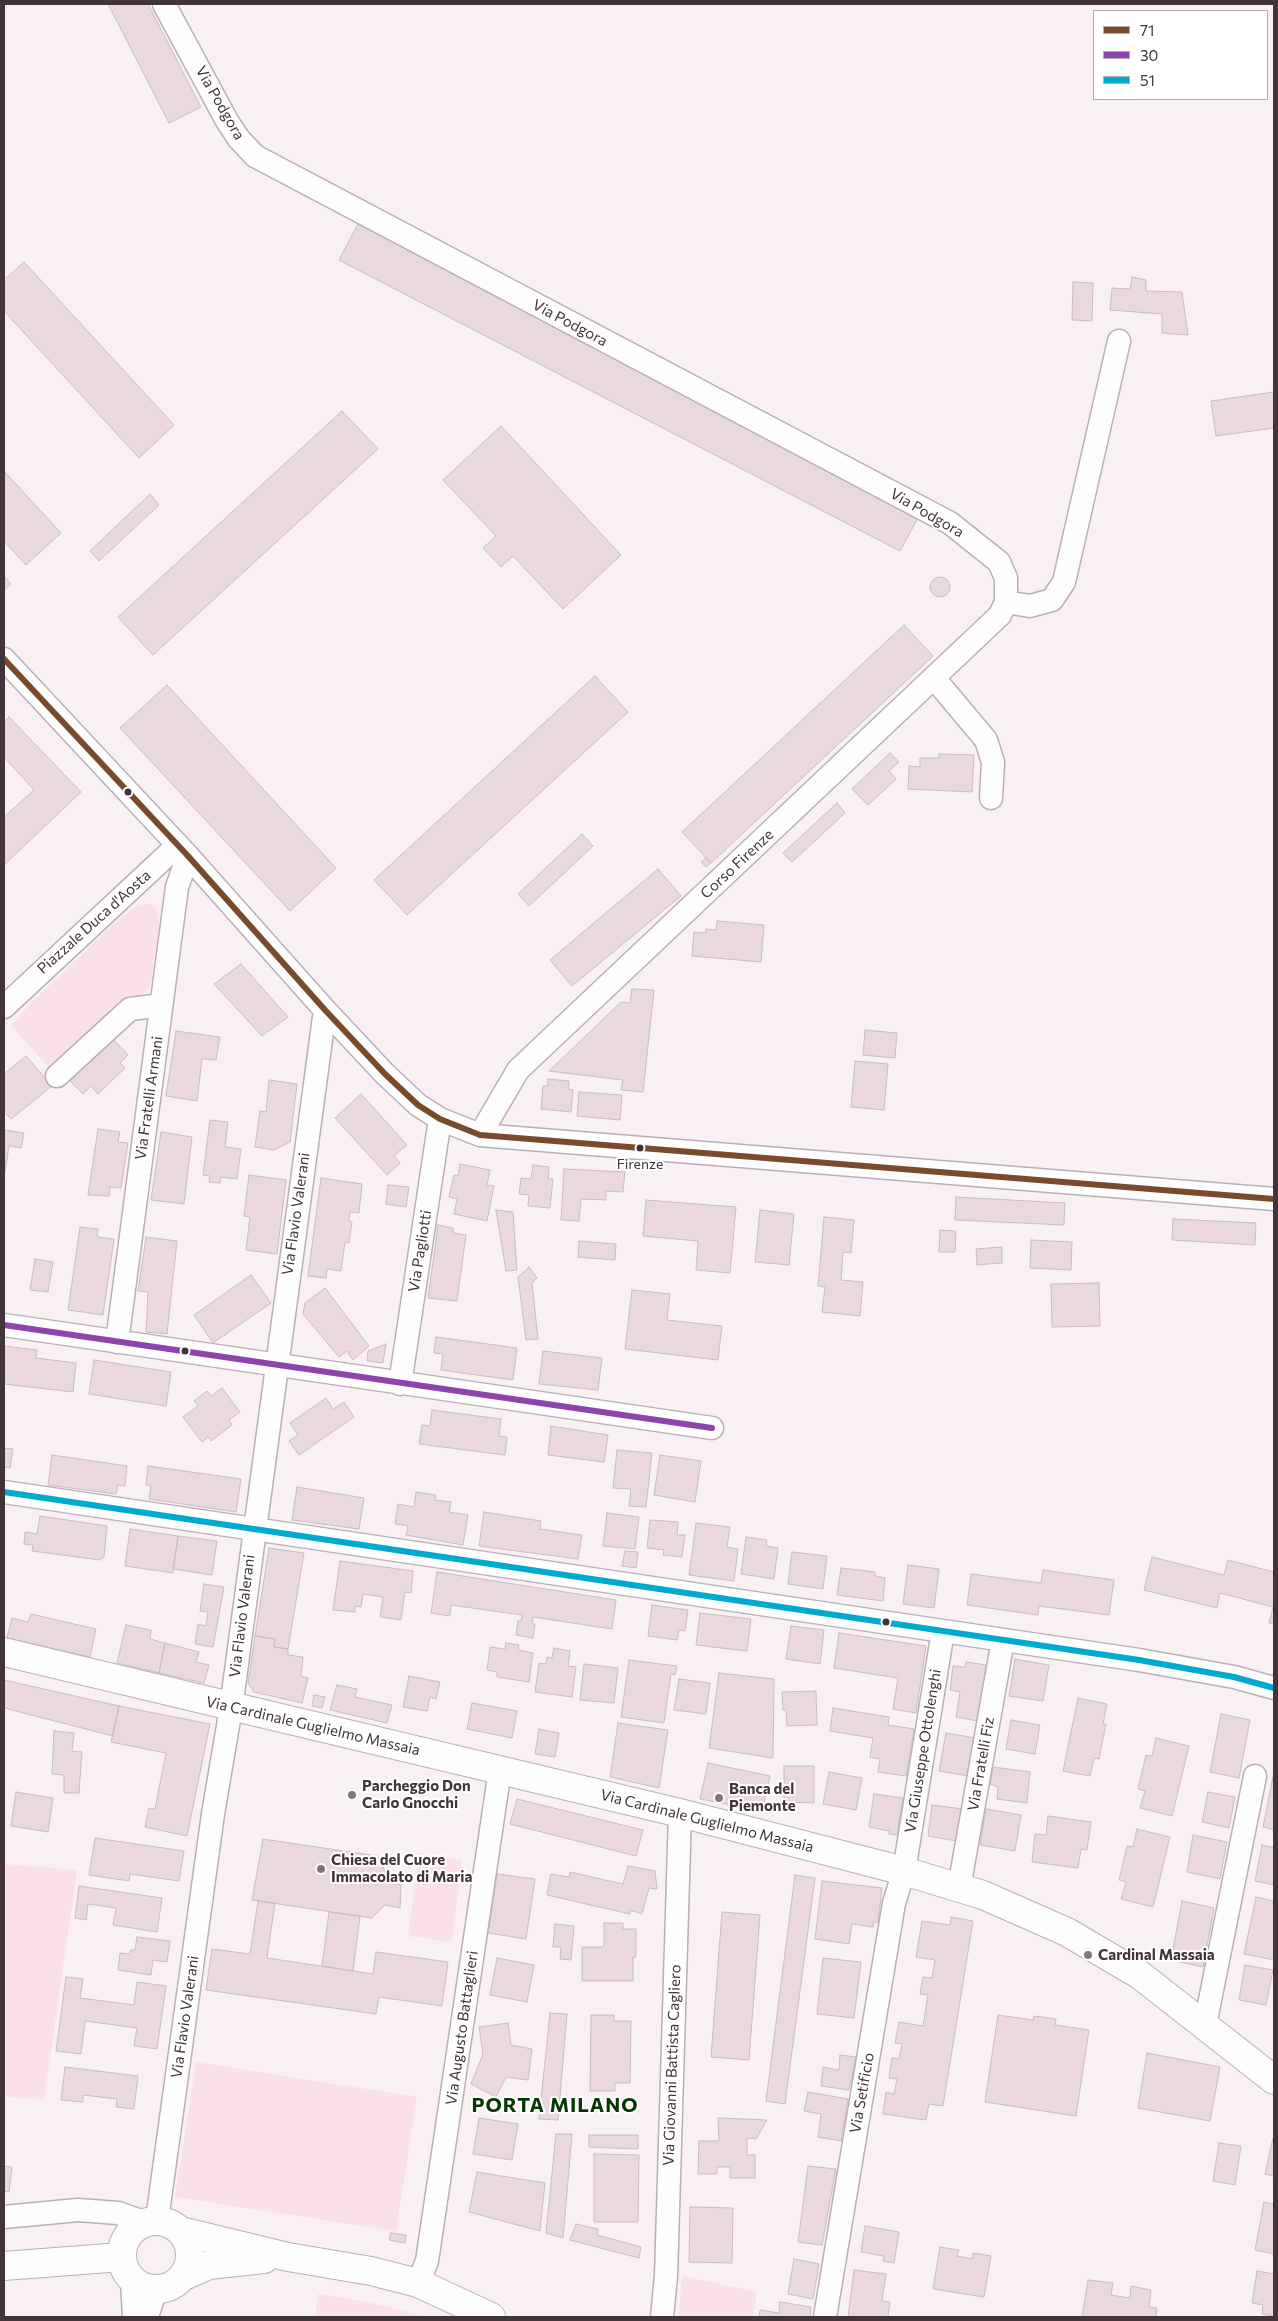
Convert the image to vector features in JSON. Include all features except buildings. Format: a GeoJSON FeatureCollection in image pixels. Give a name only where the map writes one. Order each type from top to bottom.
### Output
{"type":"FeatureCollection","features":[{"type":"Feature","properties":{"kind":"main road","name":"Via Cardinale Guglielmo Massaia"},"geometry":{"type":"LineString","coordinates":[[4,1652],[231,1708],[680,1813],[904,1870],[959,1888],[1000,1902],[1067,1932],[1157,1986],[1274,2080]]}},
{"type":"Feature","properties":{"kind":"main road"},"geometry":{"type":"LineString","coordinates":[[161,2224],[190,2248],[188,2267],[184,2276]]}},
{"type":"Feature","properties":{"kind":"main road"},"geometry":{"type":"LineString","coordinates":[[126,2268],[126,2238],[132,2230],[161,2224],[288,2257],[371,2271],[418,2284],[491,2317]]}},
{"type":"Feature","properties":{"kind":"main road"},"geometry":{"type":"LineString","coordinates":[[4,2266],[126,2268],[147,2288],[156,2290],[168,2288],[184,2276],[209,2265],[288,2257]]}},
{"type":"Feature","properties":{"kind":"street","name":"Via Podgora"},"geometry":{"type":"LineString","coordinates":[[164,4],[227,121],[239,139],[255,156],[950,523],[999,562],[1006,578],[1006,602]]}},
{"type":"Feature","properties":{"kind":"street"},"geometry":{"type":"LineString","coordinates":[[1006,602],[1030,606],[1052,600],[1064,582],[1119,341]]}},
{"type":"Feature","properties":{"kind":"street","name":"Corso Firenze"},"geometry":{"type":"LineString","coordinates":[[480,1134],[518,1070],[1000,615],[1006,602]]}},
{"type":"Feature","properties":{"kind":"street"},"geometry":{"type":"LineString","coordinates":[[4,659],[183,851],[324,1010],[385,1074],[418,1105],[440,1119],[480,1134],[1274,1199]]}},
{"type":"Feature","properties":{"kind":"street"},"geometry":{"type":"LineString","coordinates":[[934,678],[986,740],[993,762],[991,798]]}},
{"type":"Feature","properties":{"kind":"street","name":"Piazzale Duca d'Aosta"},"geometry":{"type":"LineString","coordinates":[[6,1003],[183,851]]}},
{"type":"Feature","properties":{"kind":"street","name":"Via Fratelli Armani"},"geometry":{"type":"LineString","coordinates":[[117,1342],[183,851]]}},
{"type":"Feature","properties":{"kind":"street"},"geometry":{"type":"LineString","coordinates":[[57,1076],[130,1009],[161,1005]]}},
{"type":"Feature","properties":{"kind":"street","name":"Via Flavio Valerani"},"geometry":{"type":"LineString","coordinates":[[161,2224],[213,1814],[231,1708],[324,1010]]}},
{"type":"Feature","properties":{"kind":"street","name":"Via Pagliotti"},"geometry":{"type":"LineString","coordinates":[[400,1384],[440,1119]]}},
{"type":"Feature","properties":{"kind":"street"},"geometry":{"type":"LineString","coordinates":[[4,1325],[712,1428]]}},
{"type":"Feature","properties":{"kind":"street"},"geometry":{"type":"LineString","coordinates":[[4,1492],[1158,1663],[1234,1677],[1274,1688]]}},
{"type":"Feature","properties":{"kind":"street","name":"Via Giuseppe Ottolenghi"},"geometry":{"type":"LineString","coordinates":[[904,1870],[942,1631]]}},
{"type":"Feature","properties":{"kind":"street","name":"Via Fratelli Fiz"},"geometry":{"type":"LineString","coordinates":[[959,1888],[1003,1640]]}},
{"type":"Feature","properties":{"kind":"street","name":"Via Augusto Battaglieri"},"geometry":{"type":"LineString","coordinates":[[418,2284],[427,2261],[500,1770]]}},
{"type":"Feature","properties":{"kind":"street"},"geometry":{"type":"LineString","coordinates":[[1205,2025],[1255,1776]]}},
{"type":"Feature","properties":{"kind":"street","name":"Via Giovanni Battista Cagliero"},"geometry":{"type":"LineString","coordinates":[[662,2317],[666,2276],[680,1813]]}},
{"type":"Feature","properties":{"kind":"street","name":"Via Setificio"},"geometry":{"type":"LineString","coordinates":[[824,2317],[894,1903],[904,1870]]}},
{"type":"Feature","properties":{"kind":"street"},"geometry":{"type":"LineString","coordinates":[[4,2217],[78,2210],[118,2213],[161,2224]]}},
{"type":"Feature","properties":{"kind":"street"},"geometry":{"type":"LineString","coordinates":[[126,2268],[134,2317]]}},
{"type":"Feature","properties":{"kind":"street"},"geometry":{"type":"LineString","coordinates":[[147,2317],[156,2290]]}},
{"type":"Feature","properties":{"kind":"shaded area"},"geometry":{"type":"Polygon","coordinates":[[[150,903],[157,910],[159,925],[150,987],[52,1071],[11,1025],[33,1001],[117,921],[138,905],[150,903]]]}},
{"type":"Feature","properties":{"kind":"shaded area"},"geometry":{"type":"Polygon","coordinates":[[[419,1854],[462,1860],[452,1942],[408,1936],[419,1854]]]}},
{"type":"Feature","properties":{"kind":"shaded area"},"geometry":{"type":"Polygon","coordinates":[[[4,1864],[77,1870],[44,2100],[4,2097],[4,1864]]]}},
{"type":"Feature","properties":{"kind":"shaded area"},"geometry":{"type":"Polygon","coordinates":[[[196,2062],[417,2097],[396,2231],[175,2197],[196,2062]]]}},
{"type":"Feature","properties":{"kind":"shaded area"},"geometry":{"type":"Polygon","coordinates":[[[682,2276],[757,2292],[753,2317],[679,2317],[682,2276]]]}},
{"type":"Feature","properties":{"kind":"shaded area"},"geometry":{"type":"Polygon","coordinates":[[[318,2294],[371,2303],[427,2317],[315,2317],[318,2294]]]}},
{"type":"Feature","properties":{"kind":"transit line","name":"71"},"geometry":{"type":"LineString","coordinates":[[4,659],[188,856],[325,1010],[385,1074],[418,1105],[440,1119],[480,1135],[1274,1199]]}},
{"type":"Feature","properties":{"kind":"transit line","name":"30"},"geometry":{"type":"LineString","coordinates":[[4,1325],[712,1428]]}},
{"type":"Feature","properties":{"kind":"transit line","name":"51"},"geometry":{"type":"LineString","coordinates":[[4,1492],[1139,1660],[1234,1677],[1274,1688]]}},
{"type":"Feature","properties":{"kind":"place","name":"Firenze"},"geometry":{"type":"Point","coordinates":[640,1148]}},
{"type":"Feature","properties":{"kind":"place","name":"Parcheggio Don Carlo Gnocchi"},"geometry":{"type":"Point","coordinates":[352,1795]}},
{"type":"Feature","properties":{"kind":"place","name":"Banca del Piemonte"},"geometry":{"type":"Point","coordinates":[719,1798]}},
{"type":"Feature","properties":{"kind":"place","name":"Chiesa del Cuore Immacolato di Maria"},"geometry":{"type":"Point","coordinates":[321,1869]}},
{"type":"Feature","properties":{"kind":"place","name":"Cardinal Massaia"},"geometry":{"type":"Point","coordinates":[1088,1955]}},
{"type":"Feature","properties":{"kind":"district","name":"PORTA MILANO"},"geometry":{"type":"Point","coordinates":[555,2105]}}]}
